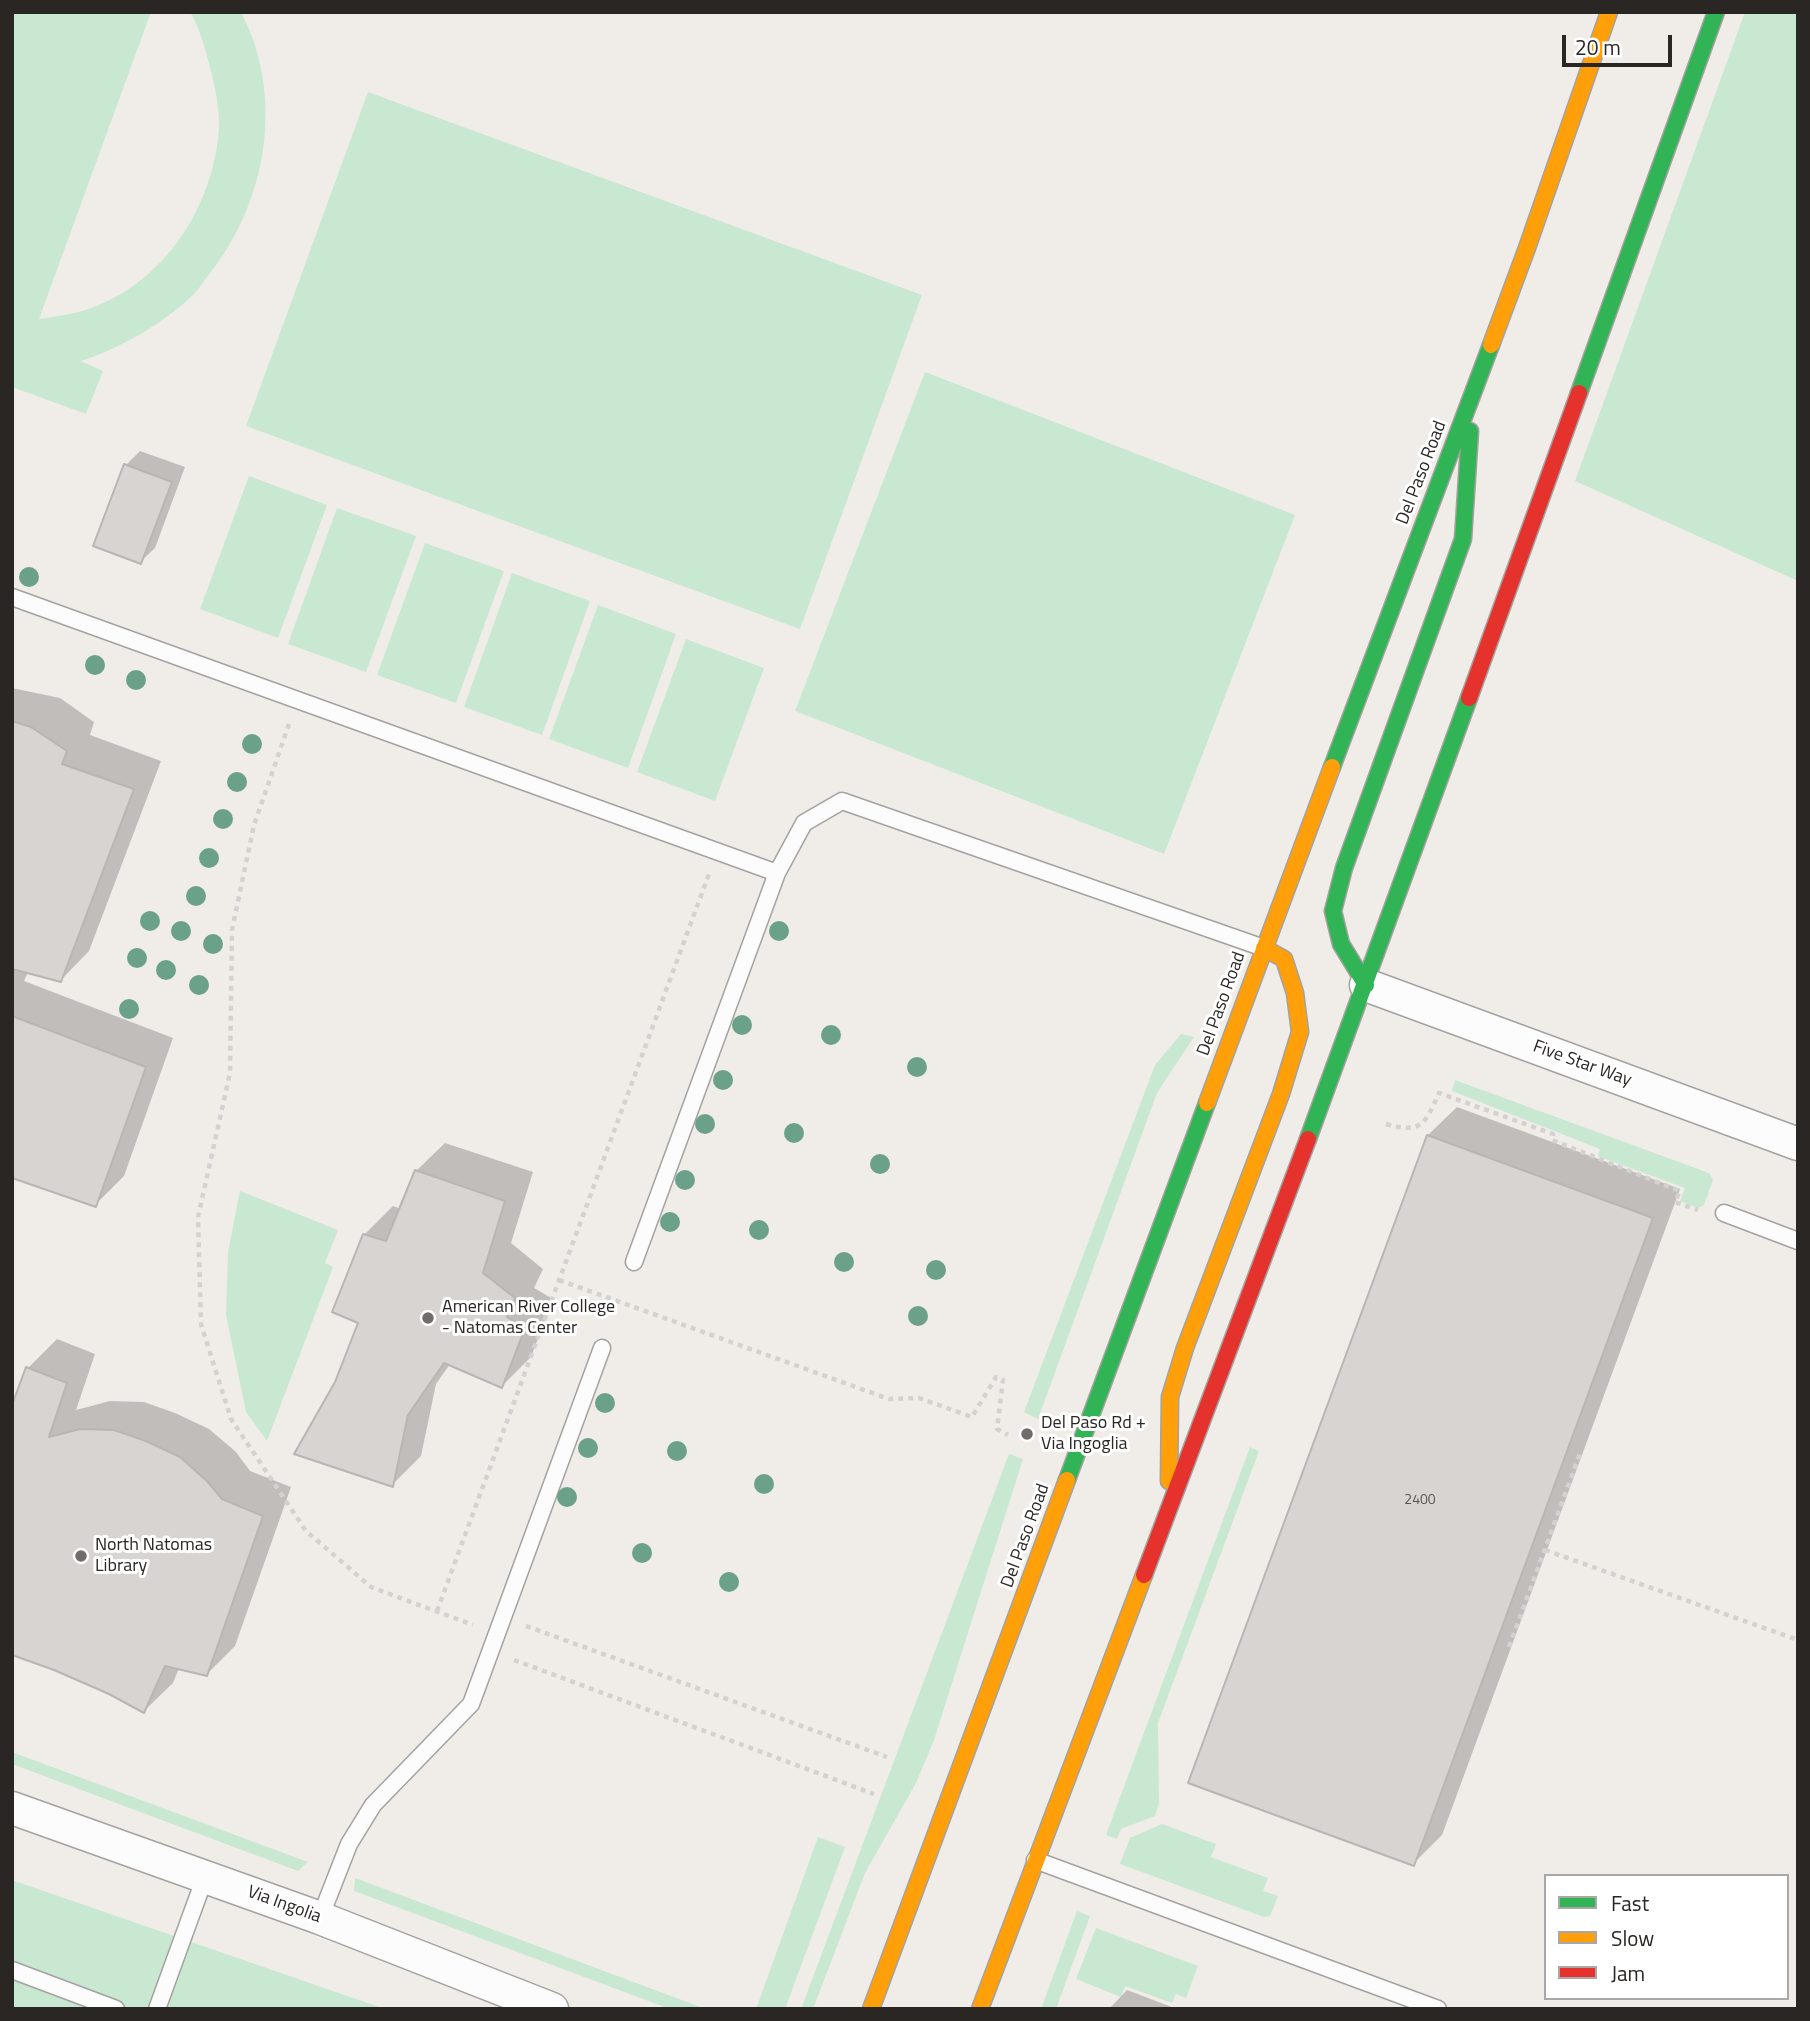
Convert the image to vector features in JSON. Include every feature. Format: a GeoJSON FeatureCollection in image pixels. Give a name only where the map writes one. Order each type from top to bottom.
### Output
{"type":"FeatureCollection","features":[{"type":"Feature","properties":{"kind":"main road","name":"Del Paso Road"},"geometry":{"type":"LineString","coordinates":[[871,2009],[1527,248],[1609,12]]}},
{"type":"Feature","properties":{"kind":"main road"},"geometry":{"type":"LineString","coordinates":[[980,2009],[1366,985],[1716,12]]}},
{"type":"Feature","properties":{"kind":"main road"},"geometry":{"type":"LineString","coordinates":[[1366,985],[1341,944],[1333,911],[1344,868],[1464,540],[1472,394]]}},
{"type":"Feature","properties":{"kind":"main road"},"geometry":{"type":"LineString","coordinates":[[1169,1504],[1170,1397],[1185,1348],[1281,1094],[1300,1032],[1295,993],[1284,959],[1264,948]]}},
{"type":"Feature","properties":{"kind":"street","name":"Five Star Way"},"geometry":{"type":"LineString","coordinates":[[1366,985],[1798,1144]]}},
{"type":"Feature","properties":{"kind":"street","name":"Via Ingolia"},"geometry":{"type":"LineString","coordinates":[[12,1808],[320,1917],[552,2009]]}},
{"type":"Feature","properties":{"kind":"lane"},"geometry":{"type":"LineString","coordinates":[[12,597],[777,873]]}},
{"type":"Feature","properties":{"kind":"lane"},"geometry":{"type":"LineString","coordinates":[[634,1262],[777,873],[804,823],[842,801],[1264,948]]}},
{"type":"Feature","properties":{"kind":"lane"},"geometry":{"type":"LineString","coordinates":[[1717,1214],[1798,1241]]}},
{"type":"Feature","properties":{"kind":"lane"},"geometry":{"type":"LineString","coordinates":[[320,1917],[349,1843],[373,1805],[471,1704],[602,1348]]}},
{"type":"Feature","properties":{"kind":"lane"},"geometry":{"type":"LineString","coordinates":[[1035,1860],[1438,2009]]}},
{"type":"Feature","properties":{"kind":"lane"},"geometry":{"type":"LineString","coordinates":[[157,2009],[205,1877]]}},
{"type":"Feature","properties":{"kind":"lane"},"geometry":{"type":"LineString","coordinates":[[12,1970],[116,2009]]}},
{"type":"Feature","properties":{"kind":"path"},"geometry":{"type":"LineString","coordinates":[[297,700],[254,825],[232,930],[230,1073],[198,1217],[201,1324],[231,1419],[306,1531],[371,1587],[497,1634]]}},
{"type":"Feature","properties":{"kind":"path"},"geometry":{"type":"LineString","coordinates":[[437,1612],[717,851]]}},
{"type":"Feature","properties":{"kind":"path"},"geometry":{"type":"LineString","coordinates":[[1386,1124],[1416,1129],[1427,1119],[1438,1093],[1553,1134],[1552,1140],[1680,1191],[1675,1202],[1717,1214]]}},
{"type":"Feature","properties":{"kind":"path"},"geometry":{"type":"LineString","coordinates":[[559,1280],[889,1399],[919,1398],[972,1417],[996,1377],[1003,1380],[997,1429],[1008,1435]]}},
{"type":"Feature","properties":{"kind":"path"},"geometry":{"type":"LineString","coordinates":[[1509,1647],[1581,1451]]}},
{"type":"Feature","properties":{"kind":"path"},"geometry":{"type":"LineString","coordinates":[[1545,1550],[1798,1640]]}},
{"type":"Feature","properties":{"kind":"path"},"geometry":{"type":"LineString","coordinates":[[503,1617],[887,1757]]}},
{"type":"Feature","properties":{"kind":"path"},"geometry":{"type":"LineString","coordinates":[[490,1651],[874,1794]]}},
{"type":"Feature","properties":{"kind":"green space"},"geometry":{"type":"Polygon","coordinates":[[[12,12],[151,12],[39,319],[86,310],[126,291],[168,254],[199,207],[216,153],[219,118],[210,67],[190,12],[241,12],[255,44],[263,78],[266,112],[264,146],[246,213],[230,244],[197,291],[179,307],[125,342],[81,361],[103,371],[86,414],[12,387],[12,12]]]}},
{"type":"Feature","properties":{"kind":"green space"},"geometry":{"type":"Polygon","coordinates":[[[1745,12],[1798,12],[1798,581],[1575,481],[1745,12]]]}},
{"type":"Feature","properties":{"kind":"green space"},"geometry":{"type":"Polygon","coordinates":[[[368,92],[922,295],[800,629],[246,426],[368,92]]]}},
{"type":"Feature","properties":{"kind":"green space"},"geometry":{"type":"Polygon","coordinates":[[[925,372],[1295,515],[1164,854],[795,711],[925,372]]]}},
{"type":"Feature","properties":{"kind":"green space"},"geometry":{"type":"Polygon","coordinates":[[[249,476],[327,505],[278,638],[200,609],[249,476]]]}},
{"type":"Feature","properties":{"kind":"green space"},"geometry":{"type":"Polygon","coordinates":[[[337,508],[416,536],[366,672],[288,644],[337,508]]]}},
{"type":"Feature","properties":{"kind":"green space"},"geometry":{"type":"Polygon","coordinates":[[[425,543],[504,571],[456,703],[377,675],[425,543]]]}},
{"type":"Feature","properties":{"kind":"green space"},"geometry":{"type":"Polygon","coordinates":[[[512,573],[590,601],[542,735],[464,707],[512,573]]]}},
{"type":"Feature","properties":{"kind":"green space"},"geometry":{"type":"Polygon","coordinates":[[[598,605],[676,634],[628,768],[549,739],[598,605]]]}},
{"type":"Feature","properties":{"kind":"green space"},"geometry":{"type":"Polygon","coordinates":[[[686,639],[764,668],[715,801],[637,772],[686,639]]]}},
{"type":"Feature","properties":{"kind":"green space"},"geometry":{"type":"Polygon","coordinates":[[[1181,1034],[1194,1037],[1157,1093],[1038,1419],[1024,1412],[1155,1065],[1181,1034]]]}},
{"type":"Feature","properties":{"kind":"green space"},"geometry":{"type":"Polygon","coordinates":[[[1455,1080],[1709,1173],[1713,1180],[1704,1205],[1698,1208],[1680,1201],[1685,1188],[1598,1156],[1600,1149],[1452,1091],[1455,1080]]]}},
{"type":"Feature","properties":{"kind":"green space"},"geometry":{"type":"Polygon","coordinates":[[[240,1191],[338,1230],[325,1263],[333,1267],[267,1441],[246,1412],[226,1315],[228,1252],[240,1191]]]}},
{"type":"Feature","properties":{"kind":"green space"},"geometry":{"type":"Polygon","coordinates":[[[1250,1447],[1259,1451],[1158,1723],[1159,1803],[1155,1816],[1121,1829],[1117,1839],[1106,1835],[1250,1447]]]}},
{"type":"Feature","properties":{"kind":"green space"},"geometry":{"type":"Polygon","coordinates":[[[1009,1454],[1023,1459],[934,1740],[916,1783],[865,1873],[813,2009],[801,2009],[1009,1454]]]}},
{"type":"Feature","properties":{"kind":"green space"},"geometry":{"type":"Polygon","coordinates":[[[12,1752],[308,1862],[298,1871],[12,1764],[12,1752]]]}},
{"type":"Feature","properties":{"kind":"green space"},"geometry":{"type":"Polygon","coordinates":[[[1162,1824],[1216,1844],[1211,1857],[1268,1878],[1263,1891],[1278,1896],[1270,1916],[1264,1917],[1120,1864],[1130,1838],[1162,1824]]]}},
{"type":"Feature","properties":{"kind":"green space"},"geometry":{"type":"Polygon","coordinates":[[[818,1837],[845,1847],[785,2009],[756,2009],[818,1837]]]}},
{"type":"Feature","properties":{"kind":"green space"},"geometry":{"type":"Polygon","coordinates":[[[355,1878],[706,2009],[670,2009],[354,1891],[355,1878]]]}},
{"type":"Feature","properties":{"kind":"green space"},"geometry":{"type":"Polygon","coordinates":[[[12,1880],[385,2009],[12,2009],[12,1880]]]}},
{"type":"Feature","properties":{"kind":"green space"},"geometry":{"type":"Polygon","coordinates":[[[1077,1911],[1090,1916],[1056,2009],[1041,2009],[1077,1911]]]}},
{"type":"Feature","properties":{"kind":"green space"},"geometry":{"type":"Polygon","coordinates":[[[1096,1928],[1198,1966],[1186,1998],[1176,1994],[1172,2003],[1125,1986],[1121,1997],[1076,1979],[1096,1928]]]}},
{"type":"Feature","properties":{"kind":"building"},"geometry":{"type":"Polygon","coordinates":[[[124,464],[172,482],[141,564],[93,546],[124,464]]]}},
{"type":"Feature","properties":{"kind":"building"},"geometry":{"type":"Polygon","coordinates":[[[12,721],[31,727],[67,751],[62,764],[134,789],[61,982],[12,969],[12,721]]]}},
{"type":"Feature","properties":{"kind":"building"},"geometry":{"type":"Polygon","coordinates":[[[12,1016],[146,1067],[96,1207],[12,1178],[12,1016]]]}},
{"type":"Feature","properties":{"kind":"building"},"geometry":{"type":"Polygon","coordinates":[[[1427,1135],[1653,1218],[1414,1866],[1188,1783],[1427,1135]]]}},
{"type":"Feature","properties":{"kind":"building"},"geometry":{"type":"Polygon","coordinates":[[[415,1170],[505,1201],[483,1273],[515,1298],[507,1317],[525,1328],[502,1388],[444,1363],[408,1415],[393,1487],[294,1454],[335,1382],[358,1323],[332,1312],[363,1234],[386,1241],[415,1170]]]}},
{"type":"Feature","properties":{"kind":"building"},"geometry":{"type":"Polygon","coordinates":[[[26,1367],[67,1383],[49,1437],[80,1429],[114,1430],[146,1441],[180,1457],[207,1481],[222,1499],[263,1516],[207,1676],[165,1666],[144,1713],[109,1694],[12,1655],[12,1405],[26,1367]]]}},
{"type":"Feature","properties":{"kind":"traffic: fast"},"geometry":{"type":"LineString","coordinates":[[1579,393],[1716,12]]}},
{"type":"Feature","properties":{"kind":"traffic: fast"},"geometry":{"type":"LineString","coordinates":[[1332,767],[1491,345]]}},
{"type":"Feature","properties":{"kind":"traffic: fast"},"geometry":{"type":"LineString","coordinates":[[1366,985],[1341,944],[1333,911],[1344,868],[1463,539],[1470,431]]}},
{"type":"Feature","properties":{"kind":"traffic: fast"},"geometry":{"type":"LineString","coordinates":[[1308,1139],[1469,698]]}},
{"type":"Feature","properties":{"kind":"traffic: fast"},"geometry":{"type":"LineString","coordinates":[[1067,1480],[1207,1103]]}},
{"type":"Feature","properties":{"kind":"traffic: slow"},"geometry":{"type":"LineString","coordinates":[[1491,345],[1609,12]]}},
{"type":"Feature","properties":{"kind":"traffic: slow"},"geometry":{"type":"LineString","coordinates":[[1207,1103],[1332,767]]}},
{"type":"Feature","properties":{"kind":"traffic: slow"},"geometry":{"type":"LineString","coordinates":[[1169,1481],[1170,1397],[1185,1348],[1281,1094],[1300,1032],[1295,993],[1284,959],[1264,948]]}},
{"type":"Feature","properties":{"kind":"traffic: slow"},"geometry":{"type":"LineString","coordinates":[[871,2009],[1067,1480]]}},
{"type":"Feature","properties":{"kind":"traffic: slow"},"geometry":{"type":"LineString","coordinates":[[980,2009],[1144,1575]]}},
{"type":"Feature","properties":{"kind":"traffic: jam"},"geometry":{"type":"LineString","coordinates":[[1469,698],[1579,393]]}},
{"type":"Feature","properties":{"kind":"traffic: jam"},"geometry":{"type":"LineString","coordinates":[[1144,1575],[1308,1139]]}},
{"type":"Feature","properties":{"kind":"place","name":"American River College - Natomas Center"},"geometry":{"type":"Point","coordinates":[428,1318]}},
{"type":"Feature","properties":{"kind":"place","name":"Del Paso Rd + Via Ingoglia"},"geometry":{"type":"Point","coordinates":[1027,1434]}},
{"type":"Feature","properties":{"kind":"place","name":"North Natomas Library"},"geometry":{"type":"Point","coordinates":[81,1556]}}]}
